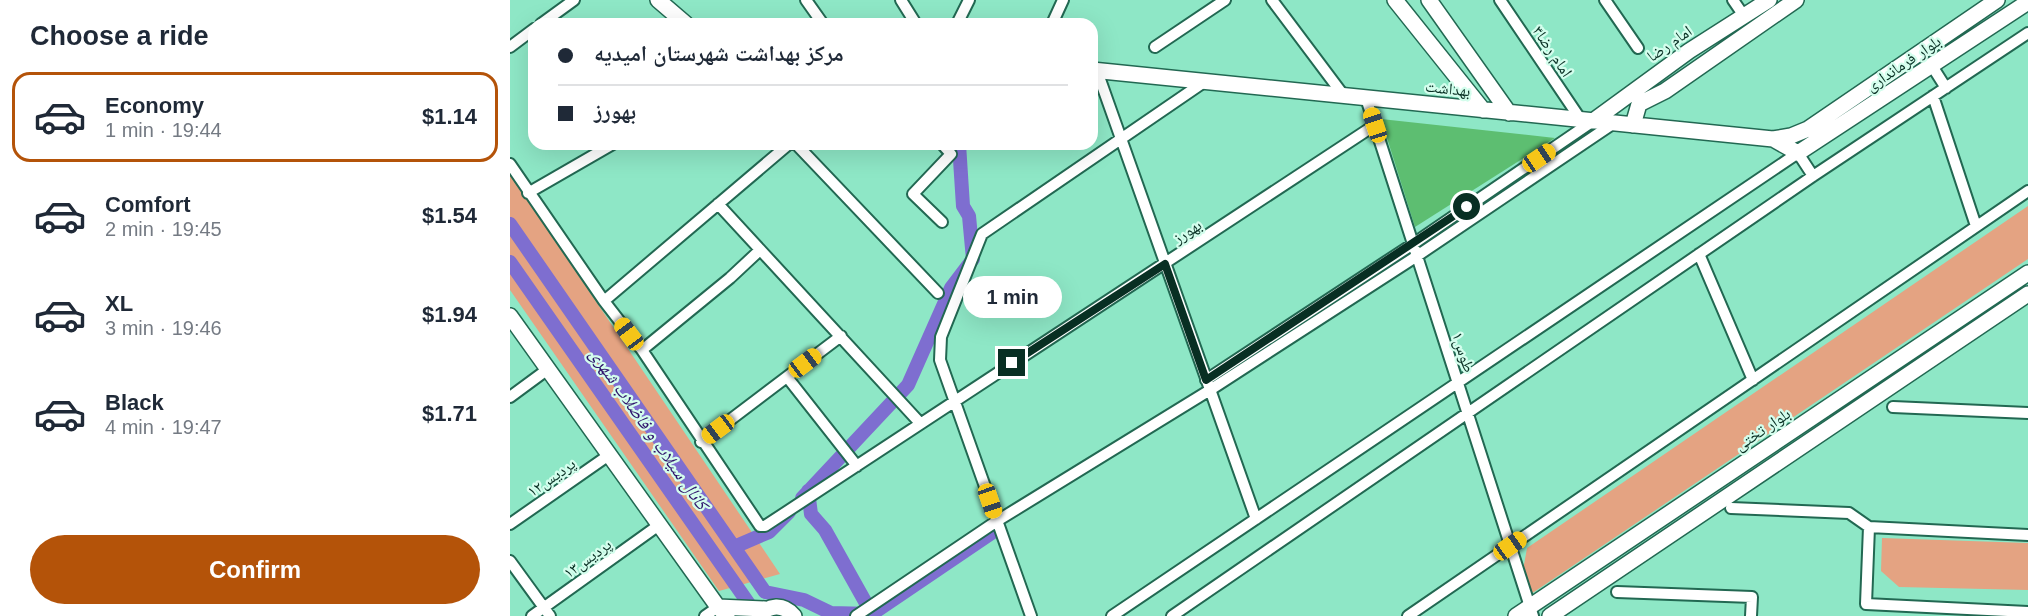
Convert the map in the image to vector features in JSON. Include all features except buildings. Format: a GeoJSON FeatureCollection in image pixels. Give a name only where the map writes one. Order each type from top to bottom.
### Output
{"type":"FeatureCollection","features":[{"type":"Feature","properties":{"kind":"street"},"geometry":{"type":"LineString","coordinates":[[550,18],[574,0]]}},
{"type":"Feature","properties":{"kind":"street"},"geometry":{"type":"LineString","coordinates":[[658,0],[679,18]]}},
{"type":"Feature","properties":{"kind":"street"},"geometry":{"type":"LineString","coordinates":[[806,0],[819,18]]}},
{"type":"Feature","properties":{"kind":"street"},"geometry":{"type":"LineString","coordinates":[[901,0],[912,18]]}},
{"type":"Feature","properties":{"kind":"street"},"geometry":{"type":"LineString","coordinates":[[960,18],[969,0]]}},
{"type":"Feature","properties":{"kind":"street"},"geometry":{"type":"LineString","coordinates":[[1055,18],[1063,0]]}},
{"type":"Feature","properties":{"kind":"street"},"geometry":{"type":"LineString","coordinates":[[1155,47],[1225,0]]}},
{"type":"Feature","properties":{"kind":"street"},"geometry":{"type":"LineString","coordinates":[[1272,0],[1344,96]]}},
{"type":"Feature","properties":{"kind":"street"},"geometry":{"type":"LineString","coordinates":[[1395,0],[1484,110]]}},
{"type":"Feature","properties":{"kind":"street"},"geometry":{"type":"LineString","coordinates":[[1429,0],[1509,113]]}},
{"type":"Feature","properties":{"kind":"street","name":"امام رضا۳"},"geometry":{"type":"LineString","coordinates":[[1500,0],[1587,120]]}},
{"type":"Feature","properties":{"kind":"street"},"geometry":{"type":"LineString","coordinates":[[1605,0],[1638,48]]}},
{"type":"Feature","properties":{"kind":"street"},"geometry":{"type":"LineString","coordinates":[[1733,0],[1744,16]]}},
{"type":"Feature","properties":{"kind":"street","name":"امام رضا"},"geometry":{"type":"LineString","coordinates":[[1587,120],[1769,0]]}},
{"type":"Feature","properties":{"kind":"street"},"geometry":{"type":"LineString","coordinates":[[1632,125],[1639,104],[1665,91],[1796,0]]}},
{"type":"Feature","properties":{"kind":"street","name":"بلوار فرمانداری"},"geometry":{"type":"LineString","coordinates":[[1773,139],[1791,136],[1808,129],[1998,0]]}},
{"type":"Feature","properties":{"kind":"street","name":"بلوار فرمانداری"},"geometry":{"type":"LineString","coordinates":[[1797,153],[2028,2]]}},
{"type":"Feature","properties":{"kind":"street"},"geometry":{"type":"LineString","coordinates":[[1172,616],[1813,176],[2028,33]]}},
{"type":"Feature","properties":{"kind":"street"},"geometry":{"type":"LineString","coordinates":[[510,47],[528,34]]}},
{"type":"Feature","properties":{"kind":"street"},"geometry":{"type":"LineString","coordinates":[[1932,66],[1946,87]]}},
{"type":"Feature","properties":{"kind":"street","name":"بهداشت"},"geometry":{"type":"LineString","coordinates":[[1098,70],[1773,139],[1797,153]]}},
{"type":"Feature","properties":{"kind":"street"},"geometry":{"type":"LineString","coordinates":[[1098,81],[1256,519]]}},
{"type":"Feature","properties":{"kind":"street"},"geometry":{"type":"LineString","coordinates":[[1031,616],[940,360],[941,337],[982,234],[1121,141],[1204,81]]}},
{"type":"Feature","properties":{"kind":"street"},"geometry":{"type":"LineString","coordinates":[[1933,96],[1976,226]]}},
{"type":"Feature","properties":{"kind":"street","name":"طوس۱"},"geometry":{"type":"LineString","coordinates":[[1366,98],[1532,611]]}},
{"type":"Feature","properties":{"kind":"street"},"geometry":{"type":"LineString","coordinates":[[1208,385],[1413,244],[1587,120]]}},
{"type":"Feature","properties":{"kind":"street"},"geometry":{"type":"LineString","coordinates":[[856,616],[997,521],[1208,385],[1417,256],[1614,123]]}},
{"type":"Feature","properties":{"kind":"street","name":"بهورز"},"geometry":{"type":"LineString","coordinates":[[701,442],[760,526],[776,521],[920,423],[1375,125]]}},
{"type":"Feature","properties":{"kind":"street"},"geometry":{"type":"LineString","coordinates":[[528,193],[603,150]]}},
{"type":"Feature","properties":{"kind":"street"},"geometry":{"type":"LineString","coordinates":[[603,301],[782,150]]}},
{"type":"Feature","properties":{"kind":"street"},"geometry":{"type":"LineString","coordinates":[[802,150],[938,293]]}},
{"type":"Feature","properties":{"kind":"street"},"geometry":{"type":"LineString","coordinates":[[942,222],[913,194],[951,154],[947,150]]}},
{"type":"Feature","properties":{"kind":"street"},"geometry":{"type":"LineString","coordinates":[[1112,616],[1797,153],[1813,176]]}},
{"type":"Feature","properties":{"kind":"street"},"geometry":{"type":"LineString","coordinates":[[510,164],[603,301],[642,350],[701,442],[842,336]]}},
{"type":"Feature","properties":{"kind":"street"},"geometry":{"type":"LineString","coordinates":[[1408,616],[2028,191]]}},
{"type":"Feature","properties":{"kind":"street"},"geometry":{"type":"LineString","coordinates":[[718,204],[920,423]]}},
{"type":"Feature","properties":{"kind":"street"},"geometry":{"type":"LineString","coordinates":[[642,350],[730,278],[760,250]]}},
{"type":"Feature","properties":{"kind":"street"},"geometry":{"type":"LineString","coordinates":[[1699,254],[1753,380]]}},
{"type":"Feature","properties":{"kind":"street","name":"بلوار تختی"},"geometry":{"type":"LineString","coordinates":[[1516,616],[1532,611],[2028,273]]}},
{"type":"Feature","properties":{"kind":"street"},"geometry":{"type":"LineString","coordinates":[[1550,616],[2028,294]]}},
{"type":"Feature","properties":{"kind":"street"},"geometry":{"type":"LineString","coordinates":[[510,316],[659,525],[717,613],[761,613],[783,607],[794,616]]}},
{"type":"Feature","properties":{"kind":"street"},"geometry":{"type":"LineString","coordinates":[[510,397],[548,369]]}},
{"type":"Feature","properties":{"kind":"street"},"geometry":{"type":"LineString","coordinates":[[787,377],[857,466]]}},
{"type":"Feature","properties":{"kind":"street"},"geometry":{"type":"LineString","coordinates":[[1893,407],[2028,413]]}},
{"type":"Feature","properties":{"kind":"street","name":"پردیس۱۲"},"geometry":{"type":"LineString","coordinates":[[510,524],[609,455]]}},
{"type":"Feature","properties":{"kind":"street"},"geometry":{"type":"LineString","coordinates":[[1731,508],[1849,513],[1869,527],[2028,535]]}},
{"type":"Feature","properties":{"kind":"street","name":"پردیس۱۳"},"geometry":{"type":"LineString","coordinates":[[532,616],[547,612],[659,525]]}},
{"type":"Feature","properties":{"kind":"street"},"geometry":{"type":"LineString","coordinates":[[1869,527],[1866,604],[2028,612]]}},
{"type":"Feature","properties":{"kind":"street"},"geometry":{"type":"LineString","coordinates":[[510,561],[547,612]]}},
{"type":"Feature","properties":{"kind":"street"},"geometry":{"type":"LineString","coordinates":[[1617,592],[1752,597],[1751,616]]}},
{"type":"Feature","properties":{"kind":"shaded area"},"geometry":{"type":"Polygon","coordinates":[[[510,174],[780,574],[719,591],[510,290],[510,174]]]}},
{"type":"Feature","properties":{"kind":"shaded area"},"geometry":{"type":"Polygon","coordinates":[[[2028,206],[2028,259],[1528,596],[1522,576],[1527,548],[2028,206]]]}},
{"type":"Feature","properties":{"kind":"shaded area"},"geometry":{"type":"Polygon","coordinates":[[[1882,538],[2028,543],[2028,590],[1899,587],[1881,571],[1882,538]]]}},
{"type":"Feature","properties":{"kind":"waterway","name":"کانال سیلاب و فاضلاب شهری"},"geometry":{"type":"LineString","coordinates":[[802,498],[908,385],[951,288],[973,259],[969,216],[963,206],[959,150]]}},
{"type":"Feature","properties":{"kind":"waterway","name":"کانال سیلاب و فاضلاب شهری"},"geometry":{"type":"LineString","coordinates":[[510,224],[765,592],[804,600],[831,613],[872,614],[825,530],[811,514],[808,491]]}},
{"type":"Feature","properties":{"kind":"waterway","name":"کانال سیلاب و فاضلاب شهری"},"geometry":{"type":"LineString","coordinates":[[510,262],[756,614]]}},
{"type":"Feature","properties":{"kind":"waterway","name":"کانال سیلاب و فاضلاب شهری"},"geometry":{"type":"LineString","coordinates":[[734,547],[769,532],[789,512]]}},
{"type":"Feature","properties":{"kind":"waterway","name":"کانال سیلاب و فاضلاب شهری"},"geometry":{"type":"LineString","coordinates":[[869,616],[993,532]]}},
{"type":"Feature","properties":{"kind":"route"},"geometry":{"type":"LineString","coordinates":[[1012,363],[1165,264],[1206,380],[1467,207]]}}]}
